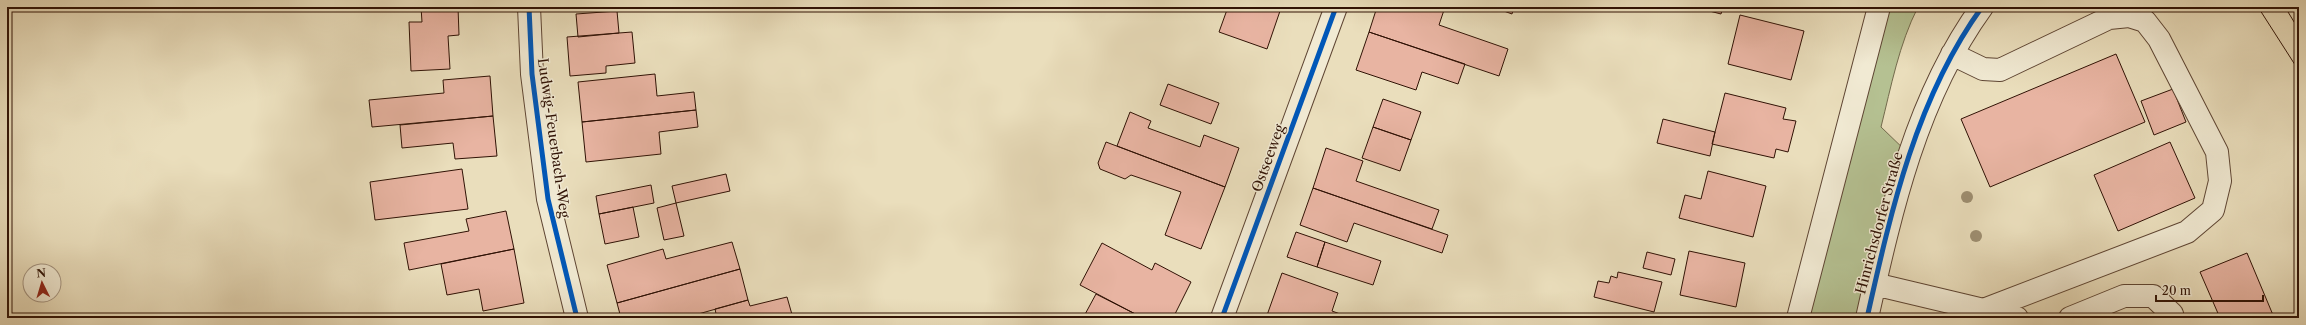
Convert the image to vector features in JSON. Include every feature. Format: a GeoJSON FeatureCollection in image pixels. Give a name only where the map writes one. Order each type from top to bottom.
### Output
{"type":"FeatureCollection","features":[{"type":"Feature","properties":{"kind":"street","name":"Ludwig-Feuerbach-Weg"},"geometry":{"type":"LineString","coordinates":[[529,7],[532,74],[548,199],[577,318]]}},
{"type":"Feature","properties":{"kind":"street","name":"Ostseeweg"},"geometry":{"type":"LineString","coordinates":[[1222,318],[1336,7]]}},
{"type":"Feature","properties":{"kind":"street"},"geometry":{"type":"LineString","coordinates":[[1798,318],[1879,7]]}},
{"type":"Feature","properties":{"kind":"street","name":"Hinrichsdorfer Straße"},"geometry":{"type":"LineString","coordinates":[[1866,318],[1909,154],[1930,96],[1952,54],[1982,7]]}},
{"type":"Feature","properties":{"kind":"street"},"geometry":{"type":"LineString","coordinates":[[1952,54],[1983,69],[2000,70],[2109,18],[2129,16],[2145,20],[2159,39],[2217,152],[2220,181],[2213,210],[2187,232],[1986,309]]}},
{"type":"Feature","properties":{"kind":"street"},"geometry":{"type":"LineString","coordinates":[[1874,284],[1986,309],[2017,318]]}},
{"type":"Feature","properties":{"kind":"street"},"geometry":{"type":"LineString","coordinates":[[2070,318],[2124,296],[2153,296],[2172,314],[2173,318]]}},
{"type":"Feature","properties":{"kind":"green space"},"geometry":{"type":"Polygon","coordinates":[[[1879,7],[1918,7],[1911,21],[1901,51],[1881,127],[1909,154],[1867,318],[1798,318],[1879,7]]]}},
{"type":"Feature","properties":{"kind":"building"},"geometry":{"type":"Polygon","coordinates":[[[421,7],[458,7],[459,35],[448,36],[450,69],[411,71],[409,22],[422,22],[421,7]]]}},
{"type":"Feature","properties":{"kind":"building"},"geometry":{"type":"Polygon","coordinates":[[[1228,7],[1268,7],[1280,11],[1267,49],[1219,32],[1228,7]]]}},
{"type":"Feature","properties":{"kind":"building"},"geometry":{"type":"Polygon","coordinates":[[[1377,7],[1445,7],[1439,25],[1508,49],[1499,76],[1369,32],[1377,7]]]}},
{"type":"Feature","properties":{"kind":"building"},"geometry":{"type":"Polygon","coordinates":[[[1493,7],[1514,7],[1512,14],[1493,7]]]}},
{"type":"Feature","properties":{"kind":"building"},"geometry":{"type":"Polygon","coordinates":[[[1694,7],[1723,7],[1721,14],[1694,7]]]}},
{"type":"Feature","properties":{"kind":"building"},"geometry":{"type":"Polygon","coordinates":[[[617,11],[619,33],[578,37],[576,14],[617,11]]]}},
{"type":"Feature","properties":{"kind":"building"},"geometry":{"type":"Polygon","coordinates":[[[1740,15],[1804,31],[1791,80],[1728,64],[1740,15]]]}},
{"type":"Feature","properties":{"kind":"building"},"geometry":{"type":"Polygon","coordinates":[[[632,32],[635,63],[606,66],[606,73],[570,76],[567,37],[632,32]]]}},
{"type":"Feature","properties":{"kind":"building"},"geometry":{"type":"Polygon","coordinates":[[[1369,32],[1465,64],[1458,84],[1422,72],[1416,90],[1356,70],[1369,32]]]}},
{"type":"Feature","properties":{"kind":"building"},"geometry":{"type":"Polygon","coordinates":[[[2116,54],[2145,122],[1990,187],[1961,119],[2116,54]]]}},
{"type":"Feature","properties":{"kind":"building"},"geometry":{"type":"Polygon","coordinates":[[[655,74],[657,96],[694,92],[696,110],[582,122],[578,82],[655,74]]]}},
{"type":"Feature","properties":{"kind":"building"},"geometry":{"type":"Polygon","coordinates":[[[490,76],[493,116],[372,127],[369,100],[444,93],[443,80],[490,76]]]}},
{"type":"Feature","properties":{"kind":"building"},"geometry":{"type":"Polygon","coordinates":[[[1168,84],[1219,103],[1211,124],[1160,105],[1168,84]]]}},
{"type":"Feature","properties":{"kind":"building"},"geometry":{"type":"Polygon","coordinates":[[[2173,89],[2186,122],[2154,135],[2141,101],[2173,89]]]}},
{"type":"Feature","properties":{"kind":"building"},"geometry":{"type":"Polygon","coordinates":[[[1725,93],[1786,108],[1783,119],[1796,121],[1788,152],[1776,149],[1774,158],[1712,144],[1725,93]]]}},
{"type":"Feature","properties":{"kind":"building"},"geometry":{"type":"Polygon","coordinates":[[[1383,99],[1421,112],[1411,140],[1373,127],[1383,99]]]}},
{"type":"Feature","properties":{"kind":"building"},"geometry":{"type":"Polygon","coordinates":[[[696,110],[698,127],[659,132],[661,154],[586,162],[582,122],[696,110]]]}},
{"type":"Feature","properties":{"kind":"building"},"geometry":{"type":"Polygon","coordinates":[[[1130,112],[1151,121],[1148,128],[1200,147],[1204,135],[1239,148],[1225,187],[1117,146],[1130,112]]]}},
{"type":"Feature","properties":{"kind":"building"},"geometry":{"type":"Polygon","coordinates":[[[493,116],[497,156],[455,159],[453,143],[402,148],[400,125],[493,116]]]}},
{"type":"Feature","properties":{"kind":"building"},"geometry":{"type":"Polygon","coordinates":[[[1663,119],[1715,132],[1710,156],[1657,143],[1663,119]]]}},
{"type":"Feature","properties":{"kind":"building"},"geometry":{"type":"Polygon","coordinates":[[[1373,127],[1411,140],[1400,171],[1362,158],[1373,127]]]}},
{"type":"Feature","properties":{"kind":"building"},"geometry":{"type":"Polygon","coordinates":[[[1106,142],[1225,187],[1201,249],[1165,235],[1181,192],[1131,175],[1125,179],[1100,169],[1098,163],[1106,142]]]}},
{"type":"Feature","properties":{"kind":"building"},"geometry":{"type":"Polygon","coordinates":[[[2170,142],[2195,198],[2118,231],[2094,175],[2170,142]]]}},
{"type":"Feature","properties":{"kind":"building"},"geometry":{"type":"Polygon","coordinates":[[[1326,148],[1363,161],[1356,181],[1439,210],[1432,229],[1313,188],[1326,148]]]}},
{"type":"Feature","properties":{"kind":"building"},"geometry":{"type":"Polygon","coordinates":[[[462,169],[468,209],[375,220],[370,182],[462,169]]]}},
{"type":"Feature","properties":{"kind":"building"},"geometry":{"type":"Polygon","coordinates":[[[1708,171],[1766,186],[1753,237],[1679,218],[1685,195],[1701,199],[1708,171]]]}},
{"type":"Feature","properties":{"kind":"building"},"geometry":{"type":"Polygon","coordinates":[[[726,174],[730,191],[676,203],[672,186],[726,174]]]}},
{"type":"Feature","properties":{"kind":"building"},"geometry":{"type":"Polygon","coordinates":[[[651,185],[654,203],[599,214],[596,196],[651,185]]]}},
{"type":"Feature","properties":{"kind":"building"},"geometry":{"type":"Polygon","coordinates":[[[1313,188],[1448,235],[1442,253],[1354,223],[1347,242],[1300,225],[1313,188]]]}},
{"type":"Feature","properties":{"kind":"building"},"geometry":{"type":"Polygon","coordinates":[[[676,203],[684,236],[664,240],[657,208],[676,203]]]}},
{"type":"Feature","properties":{"kind":"building"},"geometry":{"type":"Polygon","coordinates":[[[633,207],[639,237],[605,244],[599,214],[633,207]]]}},
{"type":"Feature","properties":{"kind":"building"},"geometry":{"type":"Polygon","coordinates":[[[506,211],[514,249],[409,270],[404,243],[469,231],[466,219],[506,211]]]}},
{"type":"Feature","properties":{"kind":"building"},"geometry":{"type":"Polygon","coordinates":[[[1296,232],[1325,242],[1317,267],[1287,257],[1296,232]]]}},
{"type":"Feature","properties":{"kind":"building"},"geometry":{"type":"Polygon","coordinates":[[[732,242],[740,269],[617,303],[607,265],[663,249],[666,259],[732,242]]]}},
{"type":"Feature","properties":{"kind":"building"},"geometry":{"type":"Polygon","coordinates":[[[1325,242],[1381,261],[1373,285],[1317,267],[1325,242]]]}},
{"type":"Feature","properties":{"kind":"building"},"geometry":{"type":"Polygon","coordinates":[[[1102,243],[1152,270],[1155,263],[1191,282],[1173,318],[1143,318],[1080,285],[1102,243]]]}},
{"type":"Feature","properties":{"kind":"building"},"geometry":{"type":"Polygon","coordinates":[[[514,249],[524,303],[483,311],[479,289],[447,295],[441,264],[514,249]]]}},
{"type":"Feature","properties":{"kind":"building"},"geometry":{"type":"Polygon","coordinates":[[[1689,251],[1745,263],[1736,307],[1680,295],[1689,251]]]}},
{"type":"Feature","properties":{"kind":"building"},"geometry":{"type":"Polygon","coordinates":[[[1647,252],[1675,259],[1671,275],[1643,268],[1647,252]]]}},
{"type":"Feature","properties":{"kind":"building"},"geometry":{"type":"Polygon","coordinates":[[[2247,253],[2273,315],[2266,318],[2220,318],[2200,272],[2247,253]]]}},
{"type":"Feature","properties":{"kind":"building"},"geometry":{"type":"Polygon","coordinates":[[[740,269],[748,300],[684,318],[621,318],[617,303],[740,269]]]}},
{"type":"Feature","properties":{"kind":"building"},"geometry":{"type":"Polygon","coordinates":[[[1618,272],[1662,282],[1654,312],[1594,297],[1598,281],[1609,283],[1611,276],[1617,278],[1618,272]]]}},
{"type":"Feature","properties":{"kind":"building"},"geometry":{"type":"Polygon","coordinates":[[[1282,273],[1338,293],[1332,311],[1351,318],[1266,318],[1282,273]]]}},
{"type":"Feature","properties":{"kind":"building"},"geometry":{"type":"Polygon","coordinates":[[[1096,294],[1143,318],[1083,318],[1096,294]]]}},
{"type":"Feature","properties":{"kind":"building"},"geometry":{"type":"Polygon","coordinates":[[[787,297],[793,318],[717,318],[715,309],[748,300],[750,306],[787,297]]]}},
{"type":"Feature","properties":{"kind":"tram line"},"geometry":{"type":"LineString","coordinates":[[2258,7],[2299,71]]}},
{"type":"Feature","properties":{"kind":"tram line"},"geometry":{"type":"LineString","coordinates":[[2285,7],[2299,30]]}},
{"type":"Feature","properties":{"kind":"cycle path"},"geometry":{"type":"LineString","coordinates":[[529,7],[532,74],[548,199],[577,318]]}},
{"type":"Feature","properties":{"kind":"cycle path"},"geometry":{"type":"LineString","coordinates":[[1222,318],[1336,7]]}},
{"type":"Feature","properties":{"kind":"cycle path"},"geometry":{"type":"LineString","coordinates":[[1867,318],[1897,197],[1909,156],[1923,117],[1959,42],[1982,7]]}}]}
